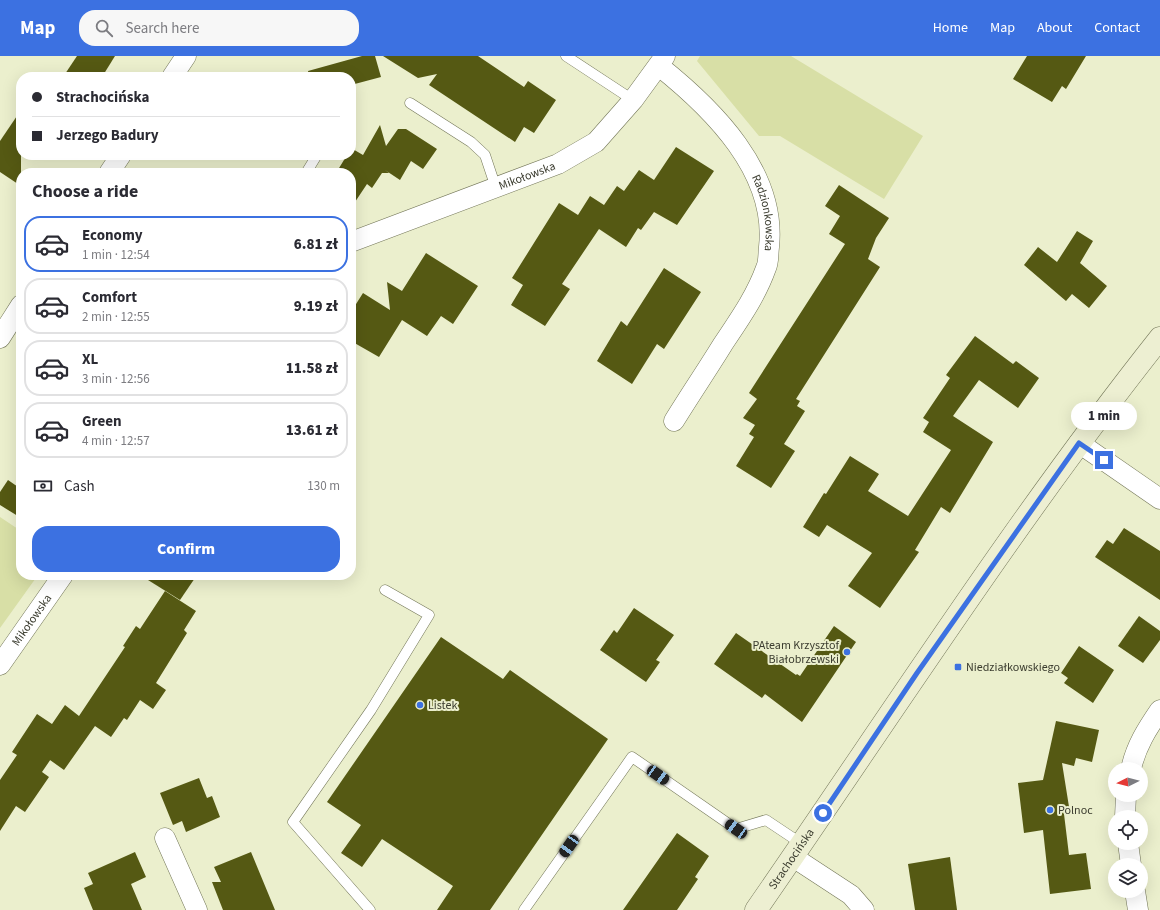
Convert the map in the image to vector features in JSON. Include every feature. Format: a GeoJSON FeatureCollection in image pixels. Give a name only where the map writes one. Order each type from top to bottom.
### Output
{"type":"FeatureCollection","features":[{"type":"Feature","properties":{"kind":"main road","name":"Strachocińska"},"geometry":{"type":"LineString","coordinates":[[756,910],[917,673],[1079,443],[1160,338]]}},
{"type":"Feature","properties":{"kind":"street"},"geometry":{"type":"LineString","coordinates":[[175,72],[186,56]]}},
{"type":"Feature","properties":{"kind":"street","name":"Mikołowska"},"geometry":{"type":"LineString","coordinates":[[356,240],[558,164],[596,142],[634,100],[662,61]]}},
{"type":"Feature","properties":{"kind":"street","name":"Radzionkowska"},"geometry":{"type":"LineString","coordinates":[[662,61],[719,123],[749,161],[764,195],[771,231],[767,266],[751,302],[674,421]]}},
{"type":"Feature","properties":{"kind":"street"},"geometry":{"type":"LineString","coordinates":[[0,338],[16,314]]}},
{"type":"Feature","properties":{"kind":"street"},"geometry":{"type":"LineString","coordinates":[[1079,443],[1160,499]]}},
{"type":"Feature","properties":{"kind":"street","name":"Mikołowska"},"geometry":{"type":"LineString","coordinates":[[0,665],[60,580]]}},
{"type":"Feature","properties":{"kind":"street"},"geometry":{"type":"LineString","coordinates":[[1133,762],[1143,736],[1160,710]]}},
{"type":"Feature","properties":{"kind":"street"},"geometry":{"type":"LineString","coordinates":[[165,838],[197,910]]}},
{"type":"Feature","properties":{"kind":"street"},"geometry":{"type":"LineString","coordinates":[[797,851],[851,895],[864,910]]}},
{"type":"Feature","properties":{"kind":"street"},"geometry":{"type":"LineString","coordinates":[[1136,898],[1138,910]]}},
{"type":"Feature","properties":{"kind":"lane"},"geometry":{"type":"LineString","coordinates":[[566,56],[634,100]]}},
{"type":"Feature","properties":{"kind":"lane"},"geometry":{"type":"LineString","coordinates":[[410,103],[471,142],[484,156],[496,188]]}},
{"type":"Feature","properties":{"kind":"lane"},"geometry":{"type":"LineString","coordinates":[[370,910],[293,822],[371,710],[429,615],[385,590]]}},
{"type":"Feature","properties":{"kind":"lane"},"geometry":{"type":"LineString","coordinates":[[524,910],[632,757],[736,829],[766,820],[797,851]]}},
{"type":"Feature","properties":{"kind":"green space"},"geometry":{"type":"Polygon","coordinates":[[[700,56],[791,56],[923,136],[884,199],[780,136],[759,136],[697,61],[700,56]]]}},
{"type":"Feature","properties":{"kind":"green space"},"geometry":{"type":"Polygon","coordinates":[[[0,517],[16,528],[16,580],[34,580],[0,628],[0,517]]]}},
{"type":"Feature","properties":{"kind":"building"},"geometry":{"type":"Polygon","coordinates":[[[77,56],[115,56],[105,72],[66,72],[77,56]]]}},
{"type":"Feature","properties":{"kind":"building"},"geometry":{"type":"Polygon","coordinates":[[[362,56],[375,56],[381,77],[356,84],[356,72],[308,71],[362,56]]]}},
{"type":"Feature","properties":{"kind":"building"},"geometry":{"type":"Polygon","coordinates":[[[383,56],[478,56],[524,87],[528,81],[556,100],[534,133],[524,127],[515,142],[429,85],[437,74],[418,78],[383,56]]]}},
{"type":"Feature","properties":{"kind":"building"},"geometry":{"type":"Polygon","coordinates":[[[1027,56],[1086,56],[1066,89],[1062,86],[1052,102],[1013,79],[1027,56]]]}},
{"type":"Feature","properties":{"kind":"building"},"geometry":{"type":"Polygon","coordinates":[[[16,117],[16,160],[21,160],[21,168],[16,168],[16,183],[0,172],[0,141],[16,117]]]}},
{"type":"Feature","properties":{"kind":"building"},"geometry":{"type":"Polygon","coordinates":[[[380,125],[386,146],[398,129],[406,129],[437,149],[423,169],[411,161],[400,180],[385,170],[389,173],[382,173],[372,188],[367,184],[356,200],[356,168],[339,168],[344,160],[356,160],[356,151],[363,155],[380,125]]]}},
{"type":"Feature","properties":{"kind":"building"},"geometry":{"type":"Polygon","coordinates":[[[676,147],[714,171],[677,225],[654,212],[641,230],[638,228],[626,247],[599,229],[562,284],[570,289],[545,326],[511,305],[523,285],[512,278],[559,203],[578,215],[590,196],[604,205],[617,186],[624,191],[639,170],[654,180],[676,147]]]}},
{"type":"Feature","properties":{"kind":"building"},"geometry":{"type":"Polygon","coordinates":[[[839,185],[889,218],[876,238],[868,259],[880,267],[796,399],[800,401],[797,406],[805,411],[784,444],[795,451],[771,488],[736,466],[754,437],[749,434],[755,425],[743,418],[757,399],[749,393],[845,244],[829,234],[840,216],[825,206],[839,185]]]}},
{"type":"Feature","properties":{"kind":"building"},"geometry":{"type":"Polygon","coordinates":[[[1077,231],[1093,241],[1080,263],[1107,286],[1089,308],[1072,294],[1066,301],[1024,265],[1038,247],[1057,262],[1077,231]]]}},
{"type":"Feature","properties":{"kind":"building"},"geometry":{"type":"Polygon","coordinates":[[[426,253],[478,286],[453,324],[441,316],[427,336],[402,320],[379,357],[356,344],[356,304],[363,293],[390,310],[387,282],[402,291],[426,253]]]}},
{"type":"Feature","properties":{"kind":"building"},"geometry":{"type":"Polygon","coordinates":[[[664,268],[701,292],[664,349],[657,344],[632,384],[597,361],[621,321],[627,326],[664,268]]]}},
{"type":"Feature","properties":{"kind":"building"},"geometry":{"type":"Polygon","coordinates":[[[975,336],[1013,364],[1016,361],[1039,378],[1018,408],[979,380],[953,416],[993,442],[950,513],[941,507],[915,550],[919,552],[880,608],[848,586],[872,553],[827,525],[819,537],[803,527],[824,493],[826,494],[850,456],[879,474],[868,491],[908,516],[951,450],[923,432],[929,422],[923,418],[950,378],[946,375],[975,336]]]}},
{"type":"Feature","properties":{"kind":"building"},"geometry":{"type":"Polygon","coordinates":[[[8,480],[16,486],[16,515],[0,505],[0,492],[8,480]]]}},
{"type":"Feature","properties":{"kind":"building"},"geometry":{"type":"Polygon","coordinates":[[[1124,528],[1160,551],[1160,600],[1095,557],[1107,540],[1113,544],[1124,528]]]}},
{"type":"Feature","properties":{"kind":"building"},"geometry":{"type":"Polygon","coordinates":[[[148,580],[194,580],[180,600],[148,580]]]}},
{"type":"Feature","properties":{"kind":"building"},"geometry":{"type":"Polygon","coordinates":[[[165,591],[196,611],[184,630],[187,633],[156,683],[166,690],[153,709],[140,700],[127,720],[124,718],[111,737],[95,726],[64,770],[50,760],[42,772],[49,777],[25,812],[16,806],[0,831],[0,780],[17,755],[12,752],[37,714],[52,724],[65,705],[79,716],[125,647],[123,646],[136,626],[140,629],[165,591]]]}},
{"type":"Feature","properties":{"kind":"building"},"geometry":{"type":"Polygon","coordinates":[[[634,608],[674,635],[656,660],[660,662],[646,682],[600,650],[614,630],[617,633],[634,608]]]}},
{"type":"Feature","properties":{"kind":"building"},"geometry":{"type":"Polygon","coordinates":[[[1139,616],[1160,631],[1160,640],[1143,663],[1118,646],[1139,616]]]}},
{"type":"Feature","properties":{"kind":"building"},"geometry":{"type":"Polygon","coordinates":[[[834,626],[856,642],[802,722],[765,694],[762,698],[714,664],[736,633],[796,675],[797,674],[800,676],[834,626]]]}},
{"type":"Feature","properties":{"kind":"building"},"geometry":{"type":"Polygon","coordinates":[[[441,637],[503,679],[510,670],[608,739],[490,910],[437,910],[453,886],[382,839],[362,867],[341,853],[361,825],[327,802],[441,637]]]}},
{"type":"Feature","properties":{"kind":"building"},"geometry":{"type":"Polygon","coordinates":[[[1079,646],[1114,670],[1093,703],[1064,683],[1068,678],[1061,673],[1079,646]]]}},
{"type":"Feature","properties":{"kind":"building"},"geometry":{"type":"Polygon","coordinates":[[[1056,721],[1099,730],[1092,762],[1076,758],[1074,766],[1062,763],[1070,813],[1064,814],[1069,855],[1086,853],[1091,889],[1050,894],[1043,830],[1024,833],[1018,783],[1043,780],[1056,721]]]}},
{"type":"Feature","properties":{"kind":"building"},"geometry":{"type":"Polygon","coordinates":[[[199,778],[207,798],[212,796],[220,817],[186,832],[182,821],[173,825],[160,793],[199,778]]]}},
{"type":"Feature","properties":{"kind":"building"},"geometry":{"type":"Polygon","coordinates":[[[677,833],[709,856],[695,877],[698,879],[677,910],[623,910],[677,833]]]}},
{"type":"Feature","properties":{"kind":"building"},"geometry":{"type":"Polygon","coordinates":[[[135,852],[146,877],[131,884],[142,910],[93,910],[84,888],[93,884],[88,873],[135,852]]]}},
{"type":"Feature","properties":{"kind":"building"},"geometry":{"type":"Polygon","coordinates":[[[251,852],[275,910],[223,910],[212,882],[221,882],[214,867],[251,852]]]}},
{"type":"Feature","properties":{"kind":"building"},"geometry":{"type":"Polygon","coordinates":[[[950,857],[957,910],[915,910],[908,864],[950,857]]]}},
{"type":"Feature","properties":{"kind":"place","name":"PAteam Krzysztof Białobrzewski"},"geometry":{"type":"Point","coordinates":[847,652]}},
{"type":"Feature","properties":{"kind":"place","name":"Niedziałkowskiego"},"geometry":{"type":"Point","coordinates":[958,667]}},
{"type":"Feature","properties":{"kind":"place","name":"Listek"},"geometry":{"type":"Point","coordinates":[420,705]}},
{"type":"Feature","properties":{"kind":"place","name":"Polnoc"},"geometry":{"type":"Point","coordinates":[1050,810]}},
{"type":"Feature","properties":{"kind":"route"},"geometry":{"type":"LineString","coordinates":[[823,813],[917,673],[1079,443],[1104,460]]}}]}
